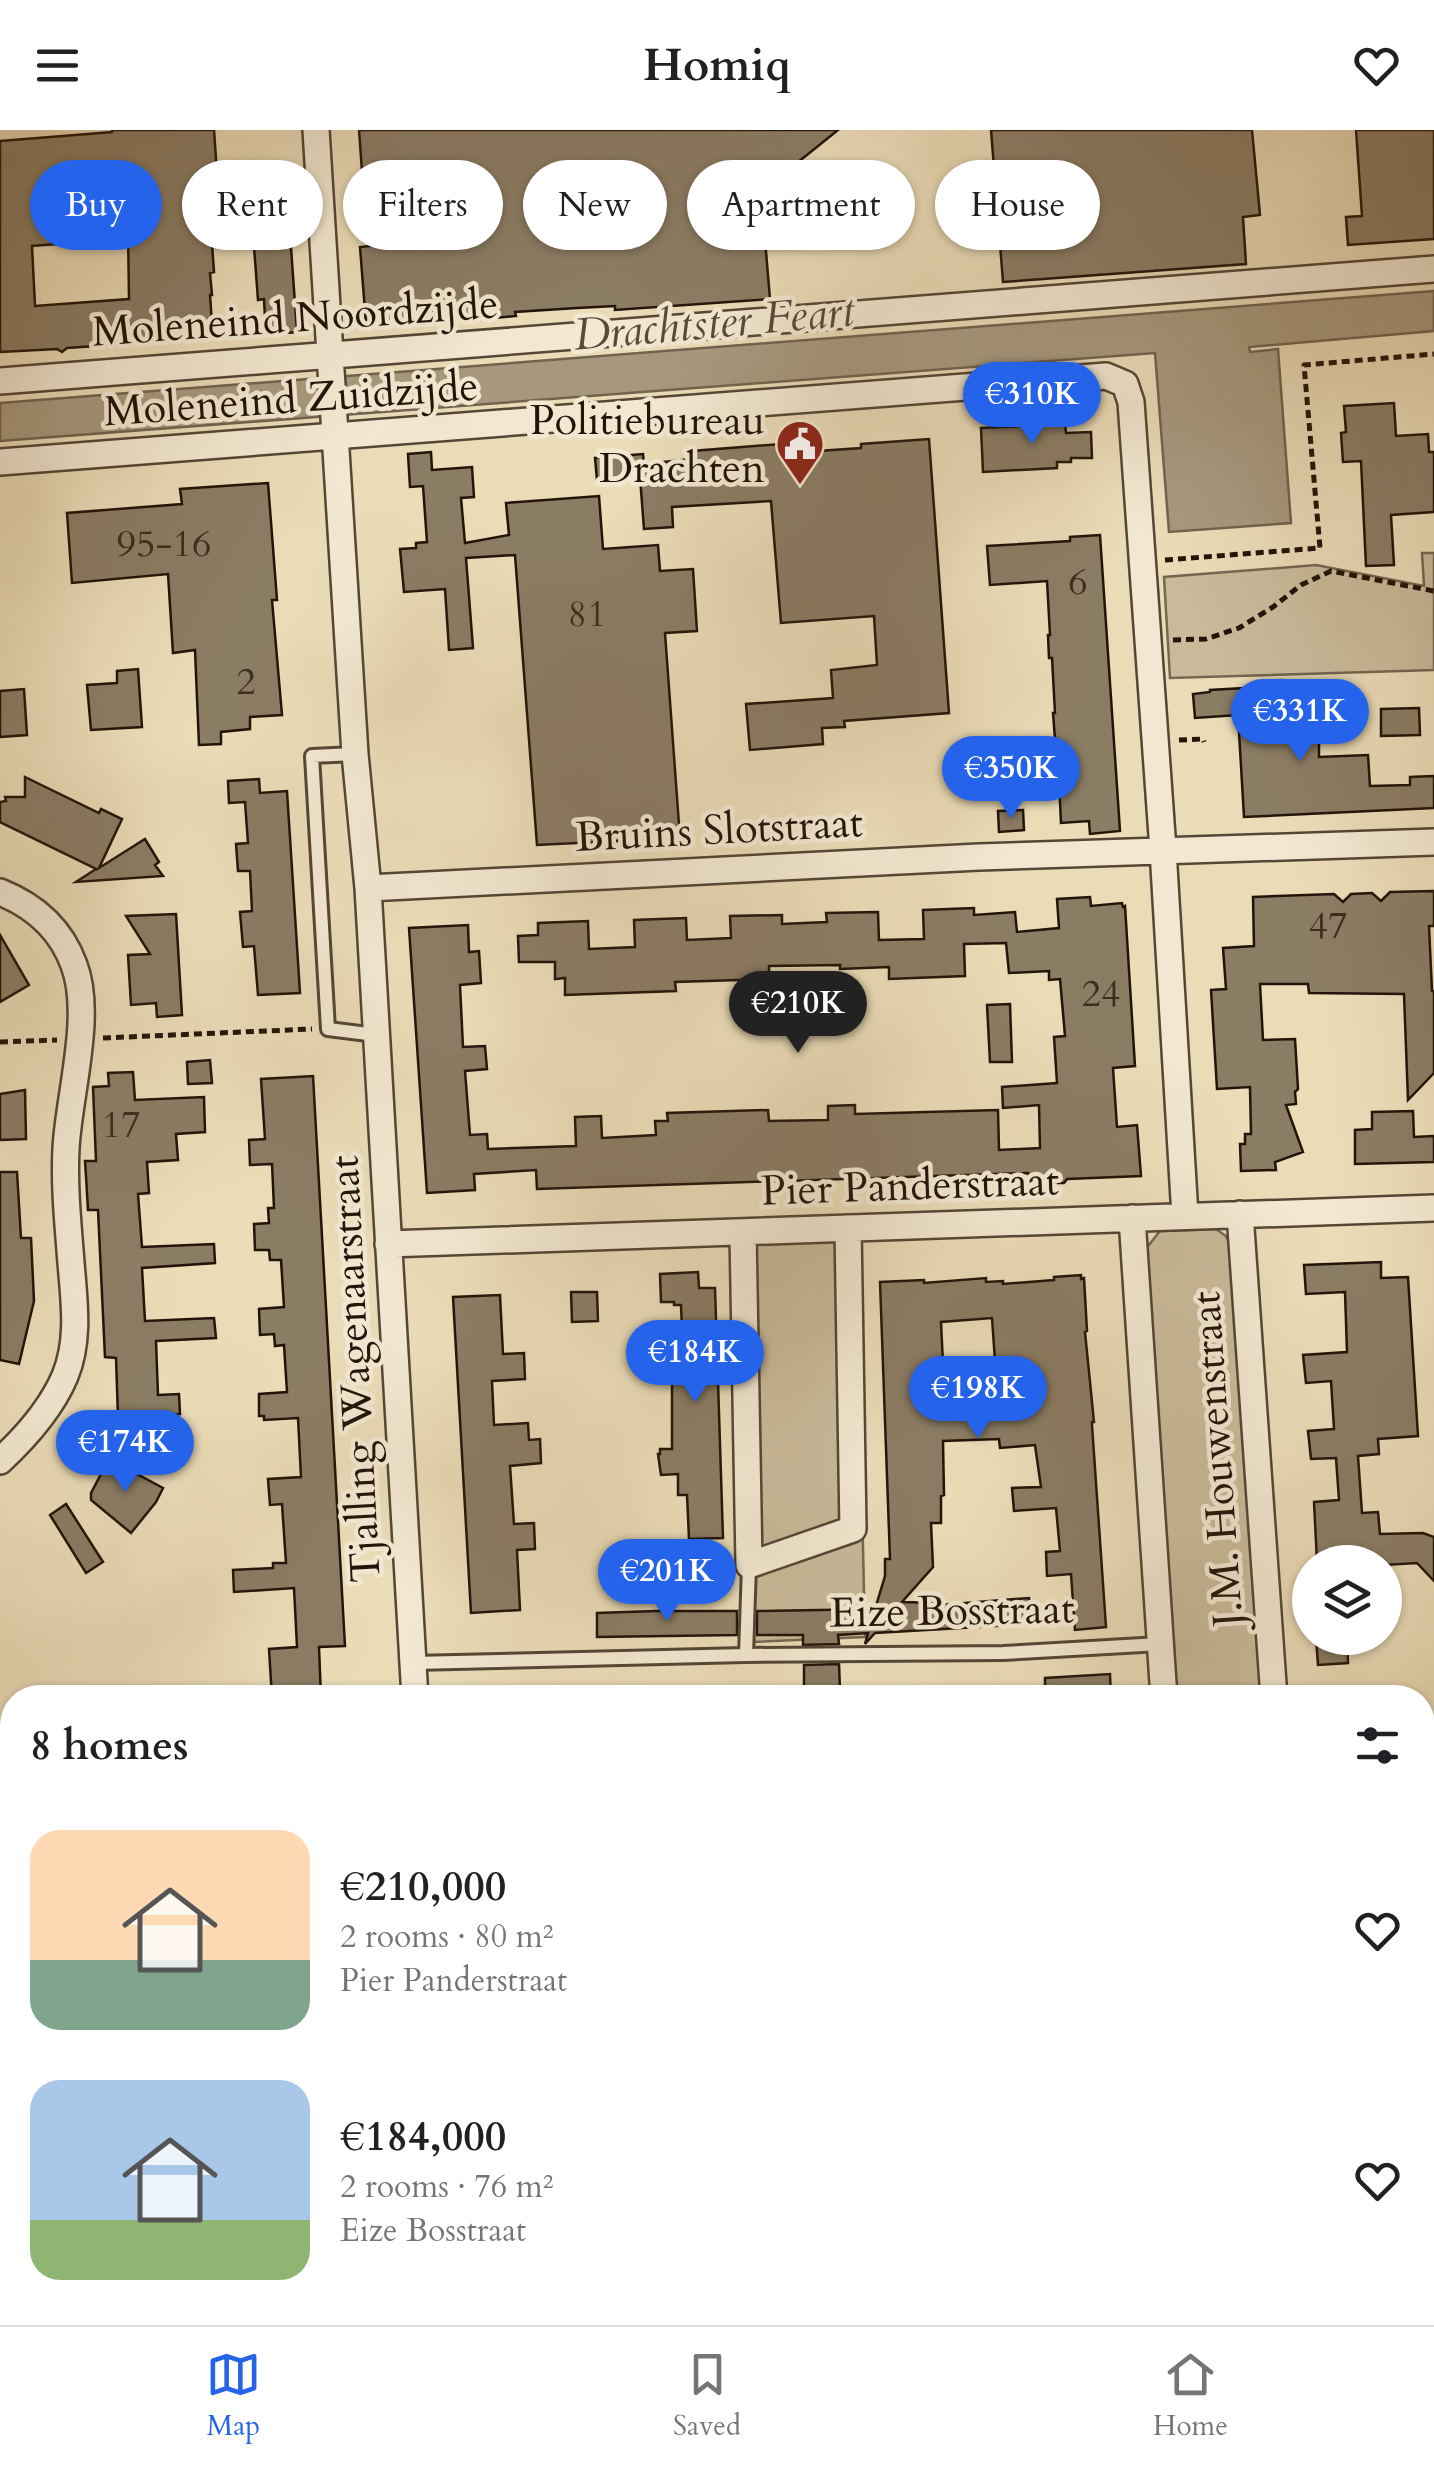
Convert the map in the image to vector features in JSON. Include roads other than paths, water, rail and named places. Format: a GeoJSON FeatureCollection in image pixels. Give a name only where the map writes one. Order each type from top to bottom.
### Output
{"type":"FeatureCollection","features":[{"type":"Feature","properties":{"kind":"street","name":"Tjalling Wagenaarstraat"},"geometry":{"type":"LineString","coordinates":[[316,130],[368,888],[414,1685]]}},
{"type":"Feature","properties":{"kind":"street","name":"Moleneind Noordzijde"},"geometry":{"type":"LineString","coordinates":[[0,381],[331,364],[1434,269]]}},
{"type":"Feature","properties":{"kind":"street","name":"Moleneind Zuidzijde"},"geometry":{"type":"LineString","coordinates":[[0,462],[336,431],[1106,376],[1124,384],[1131,402],[1164,850]]}},
{"type":"Feature","properties":{"kind":"street","name":"Bruins Slotstraat"},"geometry":{"type":"LineString","coordinates":[[368,888],[979,857],[1434,842]]}},
{"type":"Feature","properties":{"kind":"street"},"geometry":{"type":"LineString","coordinates":[[1164,850],[1186,1216]]}},
{"type":"Feature","properties":{"kind":"street"},"geometry":{"type":"LineString","coordinates":[[0,892],[28,906],[63,940],[76,968],[80,995],[79,1039],[66,1147],[76,1313],[72,1352],[65,1376],[47,1408],[0,1461]]}},
{"type":"Feature","properties":{"kind":"street","name":"Pier Panderstraat"},"geometry":{"type":"LineString","coordinates":[[388,1244],[1434,1208]]}},
{"type":"Feature","properties":{"kind":"street","name":"J.M. Houwenstraat"},"geometry":{"type":"LineString","coordinates":[[1240,1214],[1273,1685]]}},
{"type":"Feature","properties":{"kind":"street","name":"J.M. Houwenstraat"},"geometry":{"type":"LineString","coordinates":[[1132,1218],[1163,1685]]}},
{"type":"Feature","properties":{"kind":"street","name":"Eize Bosstraat"},"geometry":{"type":"LineString","coordinates":[[749,1565],[853,1529],[848,1228]]}},
{"type":"Feature","properties":{"kind":"street"},"geometry":{"type":"LineString","coordinates":[[743,1232],[749,1565]]}},
{"type":"Feature","properties":{"kind":"lane"},"geometry":{"type":"LineString","coordinates":[[356,754],[312,756],[328,1029],[376,1035]]}},
{"type":"Feature","properties":{"kind":"lane"},"geometry":{"type":"LineString","coordinates":[[746,1655],[749,1565]]}},
{"type":"Feature","properties":{"kind":"lane","name":"Eize Bosstraat"},"geometry":{"type":"LineString","coordinates":[[413,1662],[1003,1653],[1160,1644]]}},
{"type":"Feature","properties":{"kind":"place","name":"Politiebureau Drachten"},"geometry":{"type":"Point","coordinates":[800,486]}},
{"type":"Feature","properties":{"kind":"water label","name":"Drachtster Feart"},"geometry":{"type":"Point","coordinates":[714,323]}}]}
